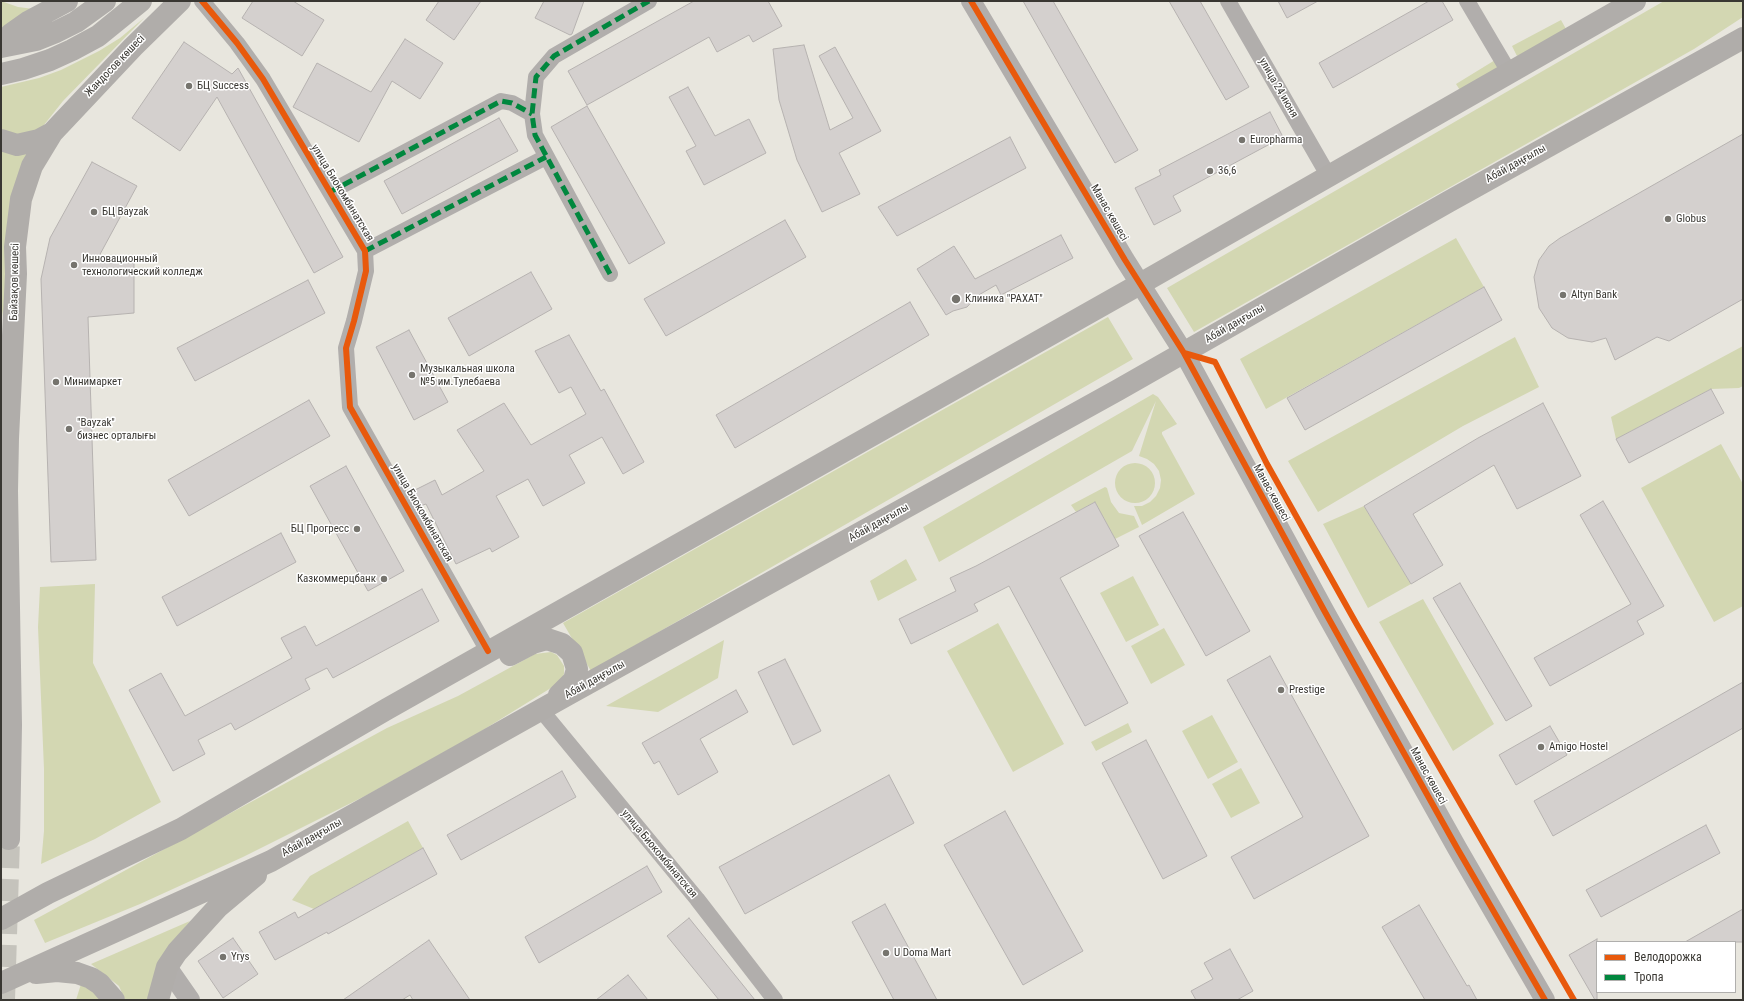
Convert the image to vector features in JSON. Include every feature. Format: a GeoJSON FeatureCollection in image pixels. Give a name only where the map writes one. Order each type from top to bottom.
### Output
{"type":"FeatureCollection","features":[{"type":"Feature","properties":{"kind":"main road"},"geometry":{"type":"LineString","coordinates":[[1,44],[10,34],[28,22],[67,1]]}},
{"type":"Feature","properties":{"kind":"main road"},"geometry":{"type":"LineString","coordinates":[[1,47],[36,40],[56,32],[76,22],[105,1]]}},
{"type":"Feature","properties":{"kind":"main road"},"geometry":{"type":"LineString","coordinates":[[1,74],[23,69],[50,60],[72,50],[98,36],[141,1]]}},
{"type":"Feature","properties":{"kind":"main road","name":"Жандосов көшесі"},"geometry":{"type":"LineString","coordinates":[[52,133],[133,47],[180,1]]}},
{"type":"Feature","properties":{"kind":"main road"},"geometry":{"type":"LineString","coordinates":[[1,919],[48,893],[181,829],[488,651],[1140,284],[1635,1]]}},
{"type":"Feature","properties":{"kind":"main road","name":"Абай даңғылы"},"geometry":{"type":"LineString","coordinates":[[7,981],[271,861],[1184,353],[1448,202],[1743,38]]}},
{"type":"Feature","properties":{"kind":"main road"},"geometry":{"type":"LineString","coordinates":[[1,140],[17,145],[39,140],[52,133]]}},
{"type":"Feature","properties":{"kind":"main road","name":"Байзақов көшесі"},"geometry":{"type":"LineString","coordinates":[[9,839],[4,498],[16,274],[15,247],[17,221],[26,182],[40,151],[52,133]]}},
{"type":"Feature","properties":{"kind":"main road","name":"Байзақов көшесі"},"geometry":{"type":"LineString","coordinates":[[1,402],[8,438]]}},
{"type":"Feature","properties":{"kind":"main road"},"geometry":{"type":"LineString","coordinates":[[387,709],[452,686],[533,643],[546,639],[562,644],[568,649],[572,654],[577,669],[574,680],[541,710]]}},
{"type":"Feature","properties":{"kind":"main road"},"geometry":{"type":"LineString","coordinates":[[158,1000],[167,967],[192,934],[218,907],[250,881],[271,861]]}},
{"type":"Feature","properties":{"kind":"main road"},"geometry":{"type":"LineString","coordinates":[[1,905],[48,893]]}},
{"type":"Feature","properties":{"kind":"main road"},"geometry":{"type":"LineString","coordinates":[[7,981],[38,972],[57,971],[77,973],[96,981],[114,1000]]}},
{"type":"Feature","properties":{"kind":"street","name":"улица Биокомбинатская"},"geometry":{"type":"LineString","coordinates":[[202,1],[237,43],[263,79],[365,251],[366,271],[346,348],[350,407],[488,651]]}},
{"type":"Feature","properties":{"kind":"street"},"geometry":{"type":"LineString","coordinates":[[610,274],[535,135],[532,114],[536,77],[554,56],[650,1]]}},
{"type":"Feature","properties":{"kind":"street","name":"Манас көшесі"},"geometry":{"type":"LineString","coordinates":[[970,1],[1140,284],[1184,353],[1325,612],[1457,848],[1546,1000]]}},
{"type":"Feature","properties":{"kind":"street","name":"улица 24 июня"},"geometry":{"type":"LineString","coordinates":[[1228,1],[1328,176]]}},
{"type":"Feature","properties":{"kind":"street"},"geometry":{"type":"LineString","coordinates":[[1467,1],[1509,72]]}},
{"type":"Feature","properties":{"kind":"street"},"geometry":{"type":"LineString","coordinates":[[330,192],[501,101],[512,103],[532,114]]}},
{"type":"Feature","properties":{"kind":"street"},"geometry":{"type":"LineString","coordinates":[[365,251],[546,157]]}},
{"type":"Feature","properties":{"kind":"street","name":"улица Биокомбинатская"},"geometry":{"type":"LineString","coordinates":[[541,710],[697,899],[775,1000]]}},
{"type":"Feature","properties":{"kind":"street"},"geometry":{"type":"LineString","coordinates":[[167,967],[190,1000]]}},
{"type":"Feature","properties":{"kind":"green space"},"geometry":{"type":"Polygon","coordinates":[[[1,1],[18,7],[34,9],[1,32],[1,1]]]}},
{"type":"Feature","properties":{"kind":"green space"},"geometry":{"type":"Polygon","coordinates":[[[1664,1],[1743,1],[1743,17],[1694,49],[1194,332],[1167,288],[1664,1]]]}},
{"type":"Feature","properties":{"kind":"green space"},"geometry":{"type":"Polygon","coordinates":[[[144,18],[63,101],[36,135],[1,135],[1,87],[39,78],[61,70],[99,51],[120,38],[144,18]]]}},
{"type":"Feature","properties":{"kind":"green space"},"geometry":{"type":"Polygon","coordinates":[[[1561,20],[1571,38],[1517,56],[1512,46],[1561,20]]]}},
{"type":"Feature","properties":{"kind":"green space"},"geometry":{"type":"Polygon","coordinates":[[[1500,57],[1509,72],[1465,98],[1456,84],[1500,57]]]}},
{"type":"Feature","properties":{"kind":"green space"},"geometry":{"type":"Polygon","coordinates":[[[1,150],[31,151],[6,342],[1,302],[1,150]]]}},
{"type":"Feature","properties":{"kind":"green space"},"geometry":{"type":"Polygon","coordinates":[[[1456,238],[1484,287],[1266,409],[1240,359],[1456,238]]]}},
{"type":"Feature","properties":{"kind":"green space"},"geometry":{"type":"Polygon","coordinates":[[[1108,317],[1133,359],[591,671],[563,623],[1108,317]]]}},
{"type":"Feature","properties":{"kind":"green space"},"geometry":{"type":"Polygon","coordinates":[[[1515,337],[1539,387],[1463,426],[1318,512],[1288,461],[1515,337]]]}},
{"type":"Feature","properties":{"kind":"green space"},"geometry":{"type":"Polygon","coordinates":[[[1743,346],[1743,386],[1739,388],[1711,389],[1616,439],[1611,417],[1743,346]]]}},
{"type":"Feature","properties":{"kind":"green space"},"geometry":{"type":"Polygon","coordinates":[[[1153,394],[1158,397],[1177,424],[1162,432],[1162,434],[1195,494],[1142,525],[1134,506],[1142,506],[1150,502],[1156,496],[1160,488],[1161,480],[1159,471],[1154,464],[1139,456],[1156,401],[1132,451],[939,562],[923,527],[1153,394]]]}},
{"type":"Feature","properties":{"kind":"green space"},"geometry":{"type":"Polygon","coordinates":[[[1721,444],[1743,484],[1743,606],[1714,622],[1641,488],[1721,444]]]}},
{"type":"Feature","properties":{"kind":"green space"},"geometry":{"type":"Polygon","coordinates":[[[1135,463],[1146,466],[1152,472],[1155,483],[1152,494],[1146,500],[1135,503],[1124,500],[1118,494],[1115,483],[1118,472],[1124,466],[1135,463]]]}},
{"type":"Feature","properties":{"kind":"green space"},"geometry":{"type":"Polygon","coordinates":[[[1105,487],[1107,488],[1111,502],[1119,513],[1134,516],[1139,527],[1115,539],[1095,502],[1076,512],[1071,505],[1105,487]]]}},
{"type":"Feature","properties":{"kind":"green space"},"geometry":{"type":"Polygon","coordinates":[[[1364,506],[1411,584],[1368,608],[1323,524],[1364,506]]]}},
{"type":"Feature","properties":{"kind":"green space"},"geometry":{"type":"Polygon","coordinates":[[[906,559],[917,580],[878,601],[870,581],[906,559]]]}},
{"type":"Feature","properties":{"kind":"green space"},"geometry":{"type":"Polygon","coordinates":[[[1133,576],[1159,625],[1126,642],[1100,593],[1133,576]]]}},
{"type":"Feature","properties":{"kind":"green space"},"geometry":{"type":"Polygon","coordinates":[[[95,584],[93,663],[161,802],[95,839],[41,864],[44,831],[44,769],[38,627],[40,587],[95,584]]]}},
{"type":"Feature","properties":{"kind":"green space"},"geometry":{"type":"Polygon","coordinates":[[[1423,599],[1494,724],[1453,751],[1379,622],[1423,599]]]}},
{"type":"Feature","properties":{"kind":"green space"},"geometry":{"type":"Polygon","coordinates":[[[998,623],[1064,744],[1013,772],[947,651],[998,623]]]}},
{"type":"Feature","properties":{"kind":"green space"},"geometry":{"type":"Polygon","coordinates":[[[1164,628],[1185,665],[1151,684],[1131,646],[1164,628]]]}},
{"type":"Feature","properties":{"kind":"green space"},"geometry":{"type":"Polygon","coordinates":[[[724,640],[718,678],[658,712],[606,706],[724,640]]]}},
{"type":"Feature","properties":{"kind":"green space"},"geometry":{"type":"Polygon","coordinates":[[[551,652],[557,655],[564,666],[564,674],[559,683],[475,735],[367,795],[243,857],[140,904],[45,943],[34,920],[387,728],[458,696],[535,654],[551,652]]]}},
{"type":"Feature","properties":{"kind":"green space"},"geometry":{"type":"Polygon","coordinates":[[[1212,715],[1238,762],[1208,779],[1182,731],[1212,715]]]}},
{"type":"Feature","properties":{"kind":"green space"},"geometry":{"type":"Polygon","coordinates":[[[1128,723],[1132,732],[1096,751],[1091,742],[1128,723]]]}},
{"type":"Feature","properties":{"kind":"green space"},"geometry":{"type":"Polygon","coordinates":[[[1241,768],[1260,803],[1231,818],[1212,784],[1241,768]]]}},
{"type":"Feature","properties":{"kind":"green space"},"geometry":{"type":"Polygon","coordinates":[[[408,821],[423,848],[314,909],[292,900],[310,876],[408,821]]]}},
{"type":"Feature","properties":{"kind":"green space"},"geometry":{"type":"Polygon","coordinates":[[[190,921],[177,937],[149,1000],[125,1000],[119,986],[91,964],[190,921]]]}},
{"type":"Feature","properties":{"kind":"green space"},"geometry":{"type":"Polygon","coordinates":[[[81,984],[100,996],[103,1000],[76,1000],[81,984]]]}},
{"type":"Feature","properties":{"kind":"building"},"geometry":{"type":"Polygon","coordinates":[[[253,1],[293,1],[324,20],[302,56],[242,18],[253,1]]]}},
{"type":"Feature","properties":{"kind":"building"},"geometry":{"type":"Polygon","coordinates":[[[439,1],[481,1],[454,40],[426,20],[439,1]]]}},
{"type":"Feature","properties":{"kind":"building"},"geometry":{"type":"Polygon","coordinates":[[[544,1],[584,1],[572,34],[570,35],[535,18],[544,1]]]}},
{"type":"Feature","properties":{"kind":"building"},"geometry":{"type":"Polygon","coordinates":[[[694,1],[768,1],[782,26],[753,42],[749,35],[717,52],[709,37],[587,105],[568,71],[694,1]]]}},
{"type":"Feature","properties":{"kind":"building"},"geometry":{"type":"Polygon","coordinates":[[[1023,1],[1053,1],[1138,150],[1115,163],[1023,1]]]}},
{"type":"Feature","properties":{"kind":"building"},"geometry":{"type":"Polygon","coordinates":[[[1169,1],[1200,1],[1249,87],[1226,100],[1169,1]]]}},
{"type":"Feature","properties":{"kind":"building"},"geometry":{"type":"Polygon","coordinates":[[[1278,1],[1318,1],[1287,18],[1278,1]]]}},
{"type":"Feature","properties":{"kind":"building"},"geometry":{"type":"Polygon","coordinates":[[[1429,1],[1442,1],[1453,20],[1333,88],[1319,63],[1429,1]]]}},
{"type":"Feature","properties":{"kind":"building"},"geometry":{"type":"Polygon","coordinates":[[[405,39],[443,63],[420,99],[392,81],[359,142],[293,107],[317,63],[371,92],[405,39]]]}},
{"type":"Feature","properties":{"kind":"building"},"geometry":{"type":"Polygon","coordinates":[[[184,42],[232,74],[238,68],[343,257],[314,273],[217,97],[180,151],[132,118],[184,42]]]}},
{"type":"Feature","properties":{"kind":"building"},"geometry":{"type":"Polygon","coordinates":[[[804,45],[830,130],[853,118],[819,56],[835,47],[881,131],[839,153],[860,194],[822,212],[797,160],[779,100],[773,49],[804,45]]]}},
{"type":"Feature","properties":{"kind":"building"},"geometry":{"type":"Polygon","coordinates":[[[688,87],[715,136],[749,119],[766,153],[704,185],[686,151],[696,146],[669,97],[688,87]]]}},
{"type":"Feature","properties":{"kind":"building"},"geometry":{"type":"Polygon","coordinates":[[[587,106],[665,243],[629,264],[551,127],[587,106]]]}},
{"type":"Feature","properties":{"kind":"building"},"geometry":{"type":"Polygon","coordinates":[[[1270,112],[1283,137],[1173,196],[1181,211],[1154,225],[1135,188],[1161,175],[1159,170],[1270,112]]]}},
{"type":"Feature","properties":{"kind":"building"},"geometry":{"type":"Polygon","coordinates":[[[499,118],[518,151],[402,214],[384,181],[499,118]]]}},
{"type":"Feature","properties":{"kind":"building"},"geometry":{"type":"Polygon","coordinates":[[[1743,134],[1743,299],[1669,341],[1657,337],[1615,360],[1606,338],[1592,342],[1568,338],[1552,328],[1539,308],[1534,277],[1539,260],[1549,246],[1560,238],[1743,134]]]}},
{"type":"Feature","properties":{"kind":"building"},"geometry":{"type":"Polygon","coordinates":[[[1010,137],[1026,168],[897,236],[878,207],[1010,137]]]}},
{"type":"Feature","properties":{"kind":"building","name":"\"Bayzak\" бизнес орталығы"},"geometry":{"type":"Polygon","coordinates":[[[92,162],[137,186],[98,258],[134,256],[134,313],[88,317],[96,560],[51,562],[41,279],[50,238],[92,162]]]}},
{"type":"Feature","properties":{"kind":"building"},"geometry":{"type":"Polygon","coordinates":[[[785,220],[806,257],[666,336],[644,299],[785,220]]]}},
{"type":"Feature","properties":{"kind":"building"},"geometry":{"type":"Polygon","coordinates":[[[1061,235],[1073,258],[1001,295],[996,285],[977,296],[967,307],[953,311],[946,315],[917,269],[954,246],[975,279],[1061,235]]]}},
{"type":"Feature","properties":{"kind":"building"},"geometry":{"type":"Polygon","coordinates":[[[531,272],[552,309],[469,356],[448,318],[531,272]]]}},
{"type":"Feature","properties":{"kind":"building"},"geometry":{"type":"Polygon","coordinates":[[[308,280],[325,313],[195,381],[177,348],[308,280]]]}},
{"type":"Feature","properties":{"kind":"building"},"geometry":{"type":"Polygon","coordinates":[[[1484,287],[1502,320],[1305,430],[1287,398],[1484,287]]]}},
{"type":"Feature","properties":{"kind":"building"},"geometry":{"type":"Polygon","coordinates":[[[910,302],[929,335],[735,448],[716,415],[910,302]]]}},
{"type":"Feature","properties":{"kind":"building","name":"Музыкальная школа №5 им.Тулебаева"},"geometry":{"type":"Polygon","coordinates":[[[409,330],[448,402],[414,420],[376,347],[409,330]]]}},
{"type":"Feature","properties":{"kind":"building"},"geometry":{"type":"Polygon","coordinates":[[[569,335],[601,391],[604,389],[644,462],[623,474],[602,437],[569,455],[585,483],[543,506],[528,479],[496,496],[519,537],[492,552],[490,548],[456,564],[426,504],[420,506],[413,491],[435,480],[442,495],[484,471],[457,430],[504,403],[531,445],[586,414],[571,387],[559,393],[535,351],[569,335]]]}},
{"type":"Feature","properties":{"kind":"building"},"geometry":{"type":"Polygon","coordinates":[[[1711,389],[1724,413],[1629,463],[1616,439],[1711,389]]]}},
{"type":"Feature","properties":{"kind":"building"},"geometry":{"type":"Polygon","coordinates":[[[309,400],[330,436],[189,516],[168,480],[309,400]]]}},
{"type":"Feature","properties":{"kind":"building"},"geometry":{"type":"Polygon","coordinates":[[[1543,403],[1581,476],[1517,509],[1494,465],[1413,514],[1443,565],[1411,584],[1364,506],[1478,438],[1543,403]]]}},
{"type":"Feature","properties":{"kind":"building","name":"БЦ Прогресс"},"geometry":{"type":"Polygon","coordinates":[[[346,466],[404,571],[368,591],[310,486],[346,466]]]}},
{"type":"Feature","properties":{"kind":"building"},"geometry":{"type":"Polygon","coordinates":[[[1603,501],[1664,606],[1637,621],[1644,634],[1550,686],[1534,658],[1631,604],[1580,515],[1603,501]]]}},
{"type":"Feature","properties":{"kind":"building"},"geometry":{"type":"Polygon","coordinates":[[[1095,502],[1119,546],[1060,578],[1128,703],[1085,726],[1009,586],[974,604],[978,611],[911,644],[899,619],[956,591],[950,578],[976,566],[1095,502]]]}},
{"type":"Feature","properties":{"kind":"building"},"geometry":{"type":"Polygon","coordinates":[[[1183,512],[1250,631],[1206,656],[1139,536],[1183,512]]]}},
{"type":"Feature","properties":{"kind":"building"},"geometry":{"type":"Polygon","coordinates":[[[281,533],[296,562],[177,626],[162,597],[281,533]]]}},
{"type":"Feature","properties":{"kind":"building"},"geometry":{"type":"Polygon","coordinates":[[[1460,583],[1532,706],[1506,721],[1433,598],[1460,583]]]}},
{"type":"Feature","properties":{"kind":"building"},"geometry":{"type":"Polygon","coordinates":[[[422,589],[439,621],[333,678],[327,668],[305,679],[310,689],[235,730],[231,723],[198,740],[205,754],[173,771],[129,690],[161,673],[185,716],[292,658],[281,638],[305,626],[316,646],[422,589]]]}},
{"type":"Feature","properties":{"kind":"building"},"geometry":{"type":"Polygon","coordinates":[[[1270,656],[1369,836],[1254,899],[1231,857],[1303,817],[1227,680],[1270,656]]]}},
{"type":"Feature","properties":{"kind":"building"},"geometry":{"type":"Polygon","coordinates":[[[785,659],[821,731],[793,745],[758,672],[785,659]]]}},
{"type":"Feature","properties":{"kind":"building"},"geometry":{"type":"Polygon","coordinates":[[[1743,682],[1743,728],[1553,836],[1534,801],[1743,682]]]}},
{"type":"Feature","properties":{"kind":"building"},"geometry":{"type":"Polygon","coordinates":[[[736,690],[748,712],[700,739],[718,772],[678,795],[659,761],[654,764],[642,743],[736,690]]]}},
{"type":"Feature","properties":{"kind":"building"},"geometry":{"type":"Polygon","coordinates":[[[1550,726],[1567,755],[1516,785],[1499,755],[1550,726]]]}},
{"type":"Feature","properties":{"kind":"building"},"geometry":{"type":"Polygon","coordinates":[[[1146,740],[1207,856],[1163,879],[1102,763],[1146,740]]]}},
{"type":"Feature","properties":{"kind":"building"},"geometry":{"type":"Polygon","coordinates":[[[562,771],[576,797],[461,860],[447,835],[562,771]]]}},
{"type":"Feature","properties":{"kind":"building"},"geometry":{"type":"Polygon","coordinates":[[[889,775],[914,823],[745,914],[719,867],[889,775]]]}},
{"type":"Feature","properties":{"kind":"building"},"geometry":{"type":"Polygon","coordinates":[[[1005,811],[1083,951],[1023,985],[944,845],[1005,811]]]}},
{"type":"Feature","properties":{"kind":"building"},"geometry":{"type":"Polygon","coordinates":[[[1706,825],[1720,853],[1601,917],[1586,890],[1706,825]]]}},
{"type":"Feature","properties":{"kind":"building"},"geometry":{"type":"Polygon","coordinates":[[[423,848],[437,874],[328,934],[327,932],[275,960],[259,932],[295,912],[298,918],[423,848]]]}},
{"type":"Feature","properties":{"kind":"building"},"geometry":{"type":"Polygon","coordinates":[[[647,866],[662,892],[539,963],[525,937],[647,866]]]}},
{"type":"Feature","properties":{"kind":"building"},"geometry":{"type":"Polygon","coordinates":[[[885,904],[937,1000],[894,1000],[852,922],[885,904]]]}},
{"type":"Feature","properties":{"kind":"building"},"geometry":{"type":"Polygon","coordinates":[[[1419,905],[1467,986],[1469,985],[1477,1000],[1425,1000],[1382,927],[1419,905]]]}},
{"type":"Feature","properties":{"kind":"building"},"geometry":{"type":"Polygon","coordinates":[[[1743,909],[1743,942],[1687,941],[1743,909]]]}},
{"type":"Feature","properties":{"kind":"building"},"geometry":{"type":"Polygon","coordinates":[[[689,918],[755,1000],[719,1000],[667,936],[689,918]]]}},
{"type":"Feature","properties":{"kind":"building"},"geometry":{"type":"Polygon","coordinates":[[[233,938],[258,974],[223,998],[198,961],[233,938]]]}},
{"type":"Feature","properties":{"kind":"building"},"geometry":{"type":"Polygon","coordinates":[[[1597,939],[1597,1000],[1595,1000],[1569,955],[1597,939]]]}},
{"type":"Feature","properties":{"kind":"building"},"geometry":{"type":"Polygon","coordinates":[[[429,940],[470,1000],[413,1000],[410,995],[402,1000],[343,1000],[429,940]]]}},
{"type":"Feature","properties":{"kind":"building"},"geometry":{"type":"Polygon","coordinates":[[[1230,949],[1253,991],[1237,1000],[1196,1000],[1191,991],[1213,979],[1204,963],[1230,949]]]}},
{"type":"Feature","properties":{"kind":"building"},"geometry":{"type":"Polygon","coordinates":[[[628,975],[648,1000],[596,1000],[628,975]]]}},
{"type":"Feature","properties":{"kind":"tunnel"},"geometry":{"type":"LineString","coordinates":[[4,1000],[9,839]]}},
{"type":"Feature","properties":{"kind":"marked path"},"geometry":{"type":"LineString","coordinates":[[610,274],[535,135],[532,114],[536,77],[554,56],[649,1]]}},
{"type":"Feature","properties":{"kind":"marked path"},"geometry":{"type":"LineString","coordinates":[[330,192],[501,101],[512,103],[532,114]]}},
{"type":"Feature","properties":{"kind":"marked path"},"geometry":{"type":"LineString","coordinates":[[365,251],[546,157]]}},
{"type":"Feature","properties":{"kind":"cycle path"},"geometry":{"type":"LineString","coordinates":[[202,1],[237,43],[263,79],[365,251],[366,271],[346,348],[350,407],[488,651]]}},
{"type":"Feature","properties":{"kind":"cycle path"},"geometry":{"type":"LineString","coordinates":[[971,1],[1125,260],[1184,353],[1325,612],[1457,848],[1545,1000]]}},
{"type":"Feature","properties":{"kind":"cycle path"},"geometry":{"type":"LineString","coordinates":[[1184,353],[1215,362],[1267,464],[1356,623],[1574,1000]]}},
{"type":"Feature","properties":{"kind":"place","name":"БЦ Success"},"geometry":{"type":"Point","coordinates":[189,86]}},
{"type":"Feature","properties":{"kind":"place","name":"Europharma"},"geometry":{"type":"Point","coordinates":[1242,140]}},
{"type":"Feature","properties":{"kind":"place","name":"36,6"},"geometry":{"type":"Point","coordinates":[1210,171]}},
{"type":"Feature","properties":{"kind":"place","name":"БЦ Bayzak"},"geometry":{"type":"Point","coordinates":[94,212]}},
{"type":"Feature","properties":{"kind":"place","name":"Globus"},"geometry":{"type":"Point","coordinates":[1668,219]}},
{"type":"Feature","properties":{"kind":"place","name":"Инновационный технологический колледж"},"geometry":{"type":"Point","coordinates":[74,265]}},
{"type":"Feature","properties":{"kind":"place","name":"Altyn Bank"},"geometry":{"type":"Point","coordinates":[1563,295]}},
{"type":"Feature","properties":{"kind":"place","name":"Клиника \"РАХАТ\""},"geometry":{"type":"Point","coordinates":[956,299]}},
{"type":"Feature","properties":{"kind":"place","name":"Музыкальная школа №5 им.Тулебаева"},"geometry":{"type":"Point","coordinates":[412,375]}},
{"type":"Feature","properties":{"kind":"place","name":"Минимаркет"},"geometry":{"type":"Point","coordinates":[56,382]}},
{"type":"Feature","properties":{"kind":"place","name":"\"Bayzak\" бизнес орталығы"},"geometry":{"type":"Point","coordinates":[69,429]}},
{"type":"Feature","properties":{"kind":"place","name":"БЦ Прогресс"},"geometry":{"type":"Point","coordinates":[357,529]}},
{"type":"Feature","properties":{"kind":"place","name":"Казкоммерцбанк"},"geometry":{"type":"Point","coordinates":[384,579]}},
{"type":"Feature","properties":{"kind":"place","name":"Prestige"},"geometry":{"type":"Point","coordinates":[1281,690]}},
{"type":"Feature","properties":{"kind":"place","name":"Amigo Hostel"},"geometry":{"type":"Point","coordinates":[1541,747]}},
{"type":"Feature","properties":{"kind":"place","name":"U Doma Mart"},"geometry":{"type":"Point","coordinates":[886,953]}},
{"type":"Feature","properties":{"kind":"place","name":"Yrys"},"geometry":{"type":"Point","coordinates":[223,957]}}]}
